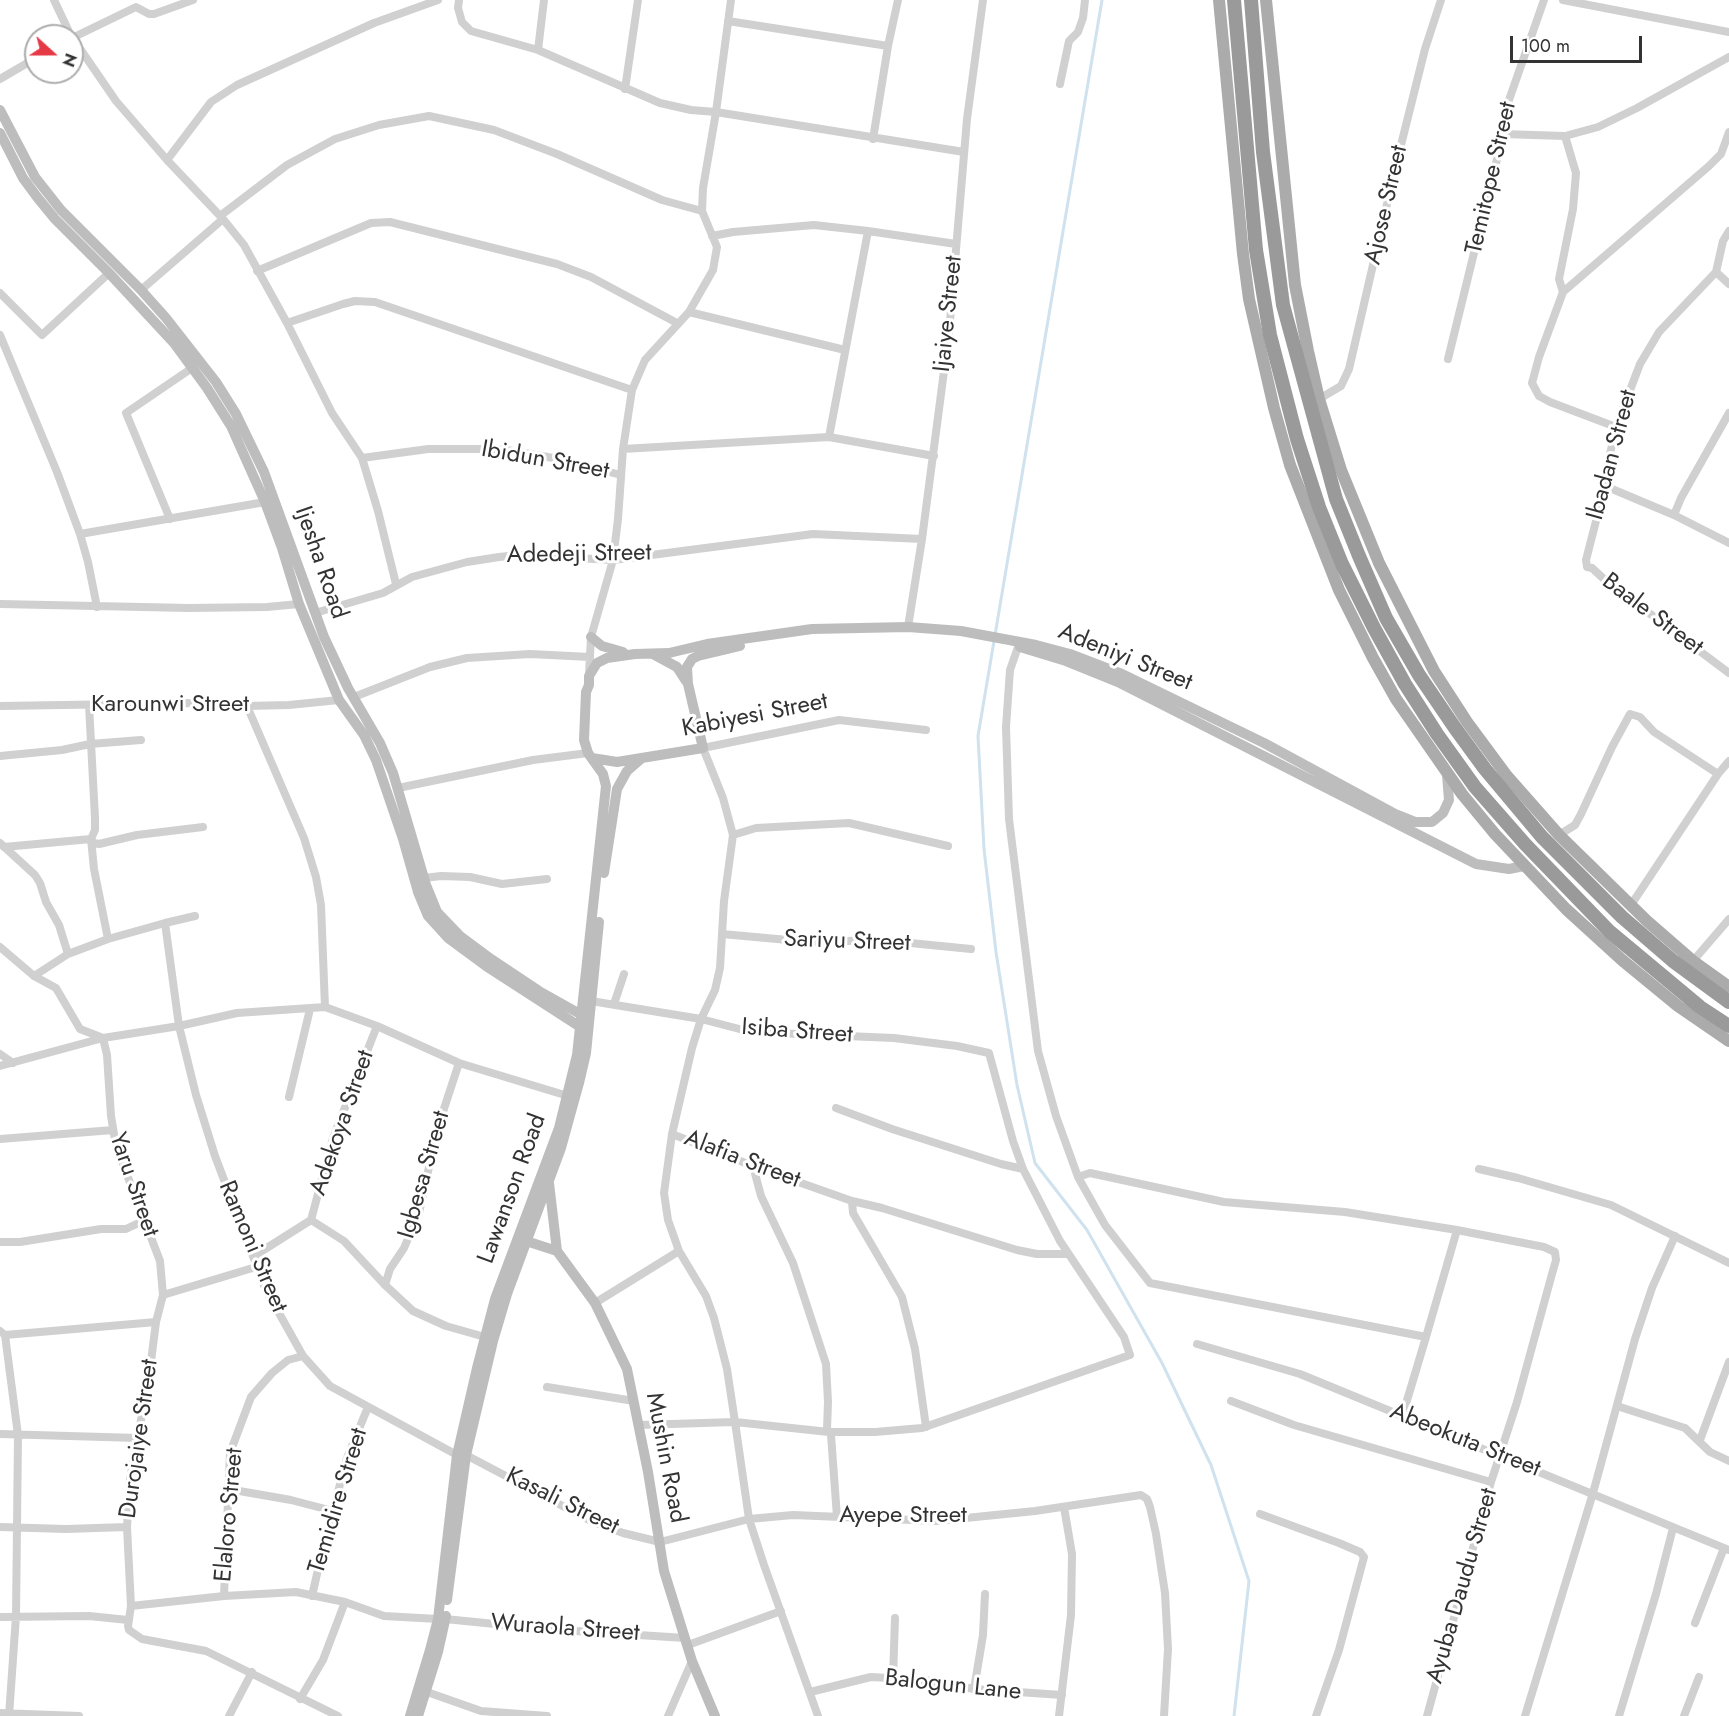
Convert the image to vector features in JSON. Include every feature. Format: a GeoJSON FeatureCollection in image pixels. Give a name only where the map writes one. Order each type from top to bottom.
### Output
{"type":"FeatureCollection","features":[{"type":"Feature","properties":{"kind":"highway"},"geometry":{"type":"LineString","coordinates":[[1234,0],[1256,250],[1270,335],[1297,439],[1319,507],[1342,564],[1405,684],[1475,787],[1539,860],[1610,932],[1700,1007],[1729,1026]]}},
{"type":"Feature","properties":{"kind":"highway"},"geometry":{"type":"LineString","coordinates":[[1251,0],[1263,152],[1283,305],[1336,499],[1386,618],[1419,675],[1479,761],[1542,837],[1622,917],[1673,961],[1729,1002]]}},
{"type":"Feature","properties":{"kind":"main road"},"geometry":{"type":"LineString","coordinates":[[1219,0],[1249,299],[1268,385],[1290,465],[1339,590],[1396,699],[1447,775],[1496,834],[1566,909],[1622,960],[1678,1006],[1729,1041]]}},
{"type":"Feature","properties":{"kind":"main road"},"geometry":{"type":"LineString","coordinates":[[1266,0],[1295,285],[1319,399],[1341,470],[1379,563],[1434,671],[1467,722],[1507,776],[1559,835],[1631,904],[1693,960],[1729,987]]}},
{"type":"Feature","properties":{"kind":"main road","name":"Ijesha Road"},"geometry":{"type":"LineString","coordinates":[[0,110],[23,156],[41,185],[68,218],[141,290],[190,347],[212,385],[265,502],[299,604],[339,700],[364,735],[380,769],[424,910],[436,927],[448,938],[585,1017]]}},
{"type":"Feature","properties":{"kind":"main road","name":"Ijesha Road"},"geometry":{"type":"LineString","coordinates":[[0,133],[23,178],[55,219],[174,343],[192,368],[212,385],[246,433],[264,472],[324,637],[354,698],[380,743],[398,788],[431,901],[443,920],[489,963],[583,1030]]}},
{"type":"Feature","properties":{"kind":"main road","name":"Adeniyi Street"},"geometry":{"type":"LineString","coordinates":[[589,676],[602,660],[636,654],[669,653],[707,644],[812,629],[908,627],[961,634],[1070,654],[1122,674],[1263,743],[1395,814],[1415,822],[1432,822],[1443,813],[1449,800],[1447,775]]}},
{"type":"Feature","properties":{"kind":"main road","name":"Adeniyi Street"},"geometry":{"type":"LineString","coordinates":[[688,684],[687,667],[692,659],[738,646],[815,635],[961,634]]}},
{"type":"Feature","properties":{"kind":"main road"},"geometry":{"type":"LineString","coordinates":[[591,637],[597,643],[613,651],[636,654]]}},
{"type":"Feature","properties":{"kind":"main road","name":"Adeniyi Street"},"geometry":{"type":"LineString","coordinates":[[1016,644],[1118,682],[1259,752],[1448,852],[1476,864],[1509,868],[1524,866]]}},
{"type":"Feature","properties":{"kind":"main road"},"geometry":{"type":"LineString","coordinates":[[651,654],[680,669],[688,684],[703,748]]}},
{"type":"Feature","properties":{"kind":"main road","name":"Lawanson Road"},"geometry":{"type":"LineString","coordinates":[[418,1716],[427,1692],[442,1619],[462,1455],[485,1337],[495,1299],[547,1162],[568,1096],[583,1030],[606,786],[603,774],[590,755],[584,740],[589,676]]}},
{"type":"Feature","properties":{"kind":"main road","name":"Kabiyesi Street"},"geometry":{"type":"LineString","coordinates":[[590,755],[617,762],[703,748]]}},
{"type":"Feature","properties":{"kind":"main road"},"geometry":{"type":"LineString","coordinates":[[585,1017],[591,1000],[612,810],[621,779],[644,756]]}},
{"type":"Feature","properties":{"kind":"main road","name":"Lawanson Road"},"geometry":{"type":"LineString","coordinates":[[462,1455],[507,1294],[569,1124],[586,1053],[583,1030]]}},
{"type":"Feature","properties":{"kind":"main road"},"geometry":{"type":"LineString","coordinates":[[526,1241],[557,1251],[549,1183]]}},
{"type":"Feature","properties":{"kind":"main road","name":"Mushin Road"},"geometry":{"type":"LineString","coordinates":[[557,1251],[595,1303],[627,1369],[671,1596],[692,1661],[715,1716]]}},
{"type":"Feature","properties":{"kind":"main road","name":"Lawanson Road"},"geometry":{"type":"LineString","coordinates":[[410,1716],[442,1619]]}},
{"type":"Feature","properties":{"kind":"street"},"geometry":{"type":"LineString","coordinates":[[54,0],[66,24]]}},
{"type":"Feature","properties":{"kind":"street"},"geometry":{"type":"LineString","coordinates":[[84,31],[136,3],[154,14],[193,0]]}},
{"type":"Feature","properties":{"kind":"street"},"geometry":{"type":"LineString","coordinates":[[167,160],[211,102],[237,85],[374,23],[438,0]]}},
{"type":"Feature","properties":{"kind":"street"},"geometry":{"type":"LineString","coordinates":[[459,0],[458,8],[462,22],[471,31],[538,50],[660,103],[691,110],[716,112],[964,153]]}},
{"type":"Feature","properties":{"kind":"street"},"geometry":{"type":"LineString","coordinates":[[538,50],[544,0]]}},
{"type":"Feature","properties":{"kind":"street"},"geometry":{"type":"LineString","coordinates":[[626,89],[638,0]]}},
{"type":"Feature","properties":{"kind":"street"},"geometry":{"type":"LineString","coordinates":[[589,676],[591,637],[613,560],[623,449],[632,390],[645,360],[689,312],[713,270],[717,247],[702,211],[703,188],[731,0]]}},
{"type":"Feature","properties":{"kind":"street"},"geometry":{"type":"LineString","coordinates":[[873,139],[898,0]]}},
{"type":"Feature","properties":{"kind":"street","name":"Ijaiye Street"},"geometry":{"type":"LineString","coordinates":[[908,627],[934,456],[949,333],[964,153],[983,0]]}},
{"type":"Feature","properties":{"kind":"street"},"geometry":{"type":"LineString","coordinates":[[1060,84],[1069,41],[1078,32],[1083,18],[1085,0]]}},
{"type":"Feature","properties":{"kind":"street","name":"Ajose Street"},"geometry":{"type":"LineString","coordinates":[[1319,399],[1341,386],[1349,369],[1358,321],[1422,60],[1441,0]]}},
{"type":"Feature","properties":{"kind":"street","name":"Temitope Street"},"geometry":{"type":"LineString","coordinates":[[1448,359],[1509,100],[1544,0]]}},
{"type":"Feature","properties":{"kind":"street"},"geometry":{"type":"LineString","coordinates":[[1563,0],[1729,32]]}},
{"type":"Feature","properties":{"kind":"street"},"geometry":{"type":"LineString","coordinates":[[728,21],[888,46]]}},
{"type":"Feature","properties":{"kind":"street"},"geometry":{"type":"LineString","coordinates":[[84,54],[116,101],[244,245],[332,413],[362,458],[396,584]]}},
{"type":"Feature","properties":{"kind":"street"},"geometry":{"type":"LineString","coordinates":[[1502,134],[1565,136],[1598,127],[1729,57]]}},
{"type":"Feature","properties":{"kind":"street"},"geometry":{"type":"LineString","coordinates":[[0,79],[24,65]]}},
{"type":"Feature","properties":{"kind":"street"},"geometry":{"type":"LineString","coordinates":[[141,290],[222,218],[287,165],[335,139],[379,125],[429,116],[494,130],[557,154],[662,200],[702,211]]}},
{"type":"Feature","properties":{"kind":"street"},"geometry":{"type":"LineString","coordinates":[[1616,428],[1539,396],[1532,382],[1563,292],[1708,166],[1720,154],[1729,132]]}},
{"type":"Feature","properties":{"kind":"street"},"geometry":{"type":"LineString","coordinates":[[1563,292],[1559,279],[1573,209],[1576,173],[1565,136]]}},
{"type":"Feature","properties":{"kind":"street"},"geometry":{"type":"LineString","coordinates":[[257,271],[372,223],[390,222],[557,264],[591,277],[677,323]]}},
{"type":"Feature","properties":{"kind":"street"},"geometry":{"type":"LineString","coordinates":[[712,236],[732,232],[814,225],[956,244]]}},
{"type":"Feature","properties":{"kind":"street"},"geometry":{"type":"LineString","coordinates":[[829,437],[868,231]]}},
{"type":"Feature","properties":{"kind":"street"},"geometry":{"type":"LineString","coordinates":[[1729,231],[1723,241],[1716,272],[1729,284]]}},
{"type":"Feature","properties":{"kind":"street","name":"Ibadan Street"},"geometry":{"type":"LineString","coordinates":[[1588,552],[1605,486],[1616,428],[1640,364],[1659,332],[1685,302],[1716,272]]}},
{"type":"Feature","properties":{"kind":"street"},"geometry":{"type":"LineString","coordinates":[[0,293],[42,335],[109,273]]}},
{"type":"Feature","properties":{"kind":"street"},"geometry":{"type":"LineString","coordinates":[[287,324],[343,304],[355,301],[375,302],[632,390]]}},
{"type":"Feature","properties":{"kind":"street"},"geometry":{"type":"LineString","coordinates":[[689,312],[845,350]]}},
{"type":"Feature","properties":{"kind":"street"},"geometry":{"type":"LineString","coordinates":[[0,335],[80,534],[97,607]]}},
{"type":"Feature","properties":{"kind":"street"},"geometry":{"type":"LineString","coordinates":[[170,519],[126,413],[192,368]]}},
{"type":"Feature","properties":{"kind":"street"},"geometry":{"type":"LineString","coordinates":[[1674,515],[1680,498],[1729,413]]}},
{"type":"Feature","properties":{"kind":"street"},"geometry":{"type":"LineString","coordinates":[[623,449],[829,437],[934,456]]}},
{"type":"Feature","properties":{"kind":"street","name":"Ibidun Street"},"geometry":{"type":"LineString","coordinates":[[362,458],[428,449],[487,448],[559,459],[621,475]]}},
{"type":"Feature","properties":{"kind":"street"},"geometry":{"type":"LineString","coordinates":[[1605,486],[1728,540]]}},
{"type":"Feature","properties":{"kind":"street"},"geometry":{"type":"LineString","coordinates":[[80,534],[265,502]]}},
{"type":"Feature","properties":{"kind":"street","name":"Adedeji Street"},"geometry":{"type":"LineString","coordinates":[[315,613],[383,593],[412,577],[499,557],[518,555],[613,560],[813,534],[922,539]]}},
{"type":"Feature","properties":{"kind":"street","name":"Baale Street"},"geometry":{"type":"LineString","coordinates":[[1588,552],[1587,567],[1592,568],[1729,672]]}},
{"type":"Feature","properties":{"kind":"street"},"geometry":{"type":"LineString","coordinates":[[0,604],[227,608],[299,604]]}},
{"type":"Feature","properties":{"kind":"street"},"geometry":{"type":"LineString","coordinates":[[1016,644],[1010,670],[1006,727],[1009,819],[1038,1051],[1056,1116],[1078,1177],[1105,1225],[1150,1283],[1426,1337]]}},
{"type":"Feature","properties":{"kind":"street"},"geometry":{"type":"LineString","coordinates":[[354,698],[430,668],[467,657],[530,654],[590,657]]}},
{"type":"Feature","properties":{"kind":"street","name":"Karounwi Street"},"geometry":{"type":"LineString","coordinates":[[0,706],[188,703],[247,706],[290,705],[339,700]]}},
{"type":"Feature","properties":{"kind":"street"},"geometry":{"type":"LineString","coordinates":[[89,705],[95,818],[95,830],[91,839],[94,869],[108,939]]}},
{"type":"Feature","properties":{"kind":"street"},"geometry":{"type":"LineString","coordinates":[[247,706],[303,838],[316,877],[321,905],[325,1007]]}},
{"type":"Feature","properties":{"kind":"street"},"geometry":{"type":"LineString","coordinates":[[1559,835],[1575,825],[1630,714],[1640,717],[1654,732],[1718,774]]}},
{"type":"Feature","properties":{"kind":"street","name":"Kabiyesi Street"},"geometry":{"type":"LineString","coordinates":[[703,748],[839,720],[926,730]]}},
{"type":"Feature","properties":{"kind":"street"},"geometry":{"type":"LineString","coordinates":[[0,756],[141,740]]}},
{"type":"Feature","properties":{"kind":"street"},"geometry":{"type":"LineString","coordinates":[[672,1134],[683,1079],[701,1019],[715,990],[720,969],[733,835],[723,798],[703,748]]}},
{"type":"Feature","properties":{"kind":"street"},"geometry":{"type":"LineString","coordinates":[[398,788],[533,760],[590,755]]}},
{"type":"Feature","properties":{"kind":"street"},"geometry":{"type":"LineString","coordinates":[[1631,904],[1729,761]]}},
{"type":"Feature","properties":{"kind":"street"},"geometry":{"type":"LineString","coordinates":[[733,835],[756,828],[849,823],[948,846]]}},
{"type":"Feature","properties":{"kind":"street"},"geometry":{"type":"LineString","coordinates":[[2,845],[91,839],[94,843],[99,843],[137,835],[203,827]]}},
{"type":"Feature","properties":{"kind":"street"},"geometry":{"type":"LineString","coordinates":[[2,845],[40,883],[46,902],[59,925],[68,954]]}},
{"type":"Feature","properties":{"kind":"street"},"geometry":{"type":"LineString","coordinates":[[424,878],[470,877],[501,885],[547,879]]}},
{"type":"Feature","properties":{"kind":"street"},"geometry":{"type":"LineString","coordinates":[[34,976],[68,954],[108,939],[195,916]]}},
{"type":"Feature","properties":{"kind":"street"},"geometry":{"type":"LineString","coordinates":[[1693,960],[1729,919]]}},
{"type":"Feature","properties":{"kind":"street","name":"Ramoni Street"},"geometry":{"type":"LineString","coordinates":[[165,923],[179,1026],[205,1125],[265,1288],[303,1356],[330,1386],[462,1455]]}},
{"type":"Feature","properties":{"kind":"street","name":"Sariyu Street"},"geometry":{"type":"LineString","coordinates":[[722,934],[810,942],[880,940],[971,949]]}},
{"type":"Feature","properties":{"kind":"street"},"geometry":{"type":"LineString","coordinates":[[0,947],[34,976],[56,988],[80,1029],[103,1038]]}},
{"type":"Feature","properties":{"kind":"street"},"geometry":{"type":"LineString","coordinates":[[614,1004],[624,974]]}},
{"type":"Feature","properties":{"kind":"street","name":"Isiba Street"},"geometry":{"type":"LineString","coordinates":[[591,1000],[701,1019],[751,1032],[894,1038],[989,1053],[1012,1141],[1023,1168]]}},
{"type":"Feature","properties":{"kind":"street"},"geometry":{"type":"LineString","coordinates":[[0,1066],[103,1038],[179,1026],[237,1013],[325,1007],[377,1026],[459,1063],[568,1096]]}},
{"type":"Feature","properties":{"kind":"street"},"geometry":{"type":"LineString","coordinates":[[289,1097],[310,1009]]}},
{"type":"Feature","properties":{"kind":"street","name":"Adekoya Street"},"geometry":{"type":"LineString","coordinates":[[311,1220],[333,1138],[377,1026]]}},
{"type":"Feature","properties":{"kind":"street","name":"Yaru Street"},"geometry":{"type":"LineString","coordinates":[[103,1038],[107,1055],[113,1130],[124,1169],[159,1261],[163,1295]]}},
{"type":"Feature","properties":{"kind":"street"},"geometry":{"type":"LineString","coordinates":[[0,1054],[13,1063]]}},
{"type":"Feature","properties":{"kind":"street","name":"Igbesa Street"},"geometry":{"type":"LineString","coordinates":[[385,1285],[390,1269],[404,1248],[419,1213],[437,1130],[459,1063]]}},
{"type":"Feature","properties":{"kind":"street"},"geometry":{"type":"LineString","coordinates":[[639,1425],[735,1422],[829,1432],[875,1432],[926,1427],[1130,1355],[1124,1337],[1060,1241],[1023,1168],[1001,1164],[892,1129],[836,1108]]}},
{"type":"Feature","properties":{"kind":"street"},"geometry":{"type":"LineString","coordinates":[[0,1139],[113,1130]]}},
{"type":"Feature","properties":{"kind":"street","name":"Alafia Street"},"geometry":{"type":"LineString","coordinates":[[818,1716],[749,1519],[727,1369],[714,1318],[706,1296],[679,1251],[668,1220],[664,1193],[672,1134],[852,1201],[882,1208],[1017,1250],[1037,1254],[1068,1254]]}},
{"type":"Feature","properties":{"kind":"street"},"geometry":{"type":"LineString","coordinates":[[753,1166],[761,1196],[793,1263],[826,1364],[827,1429],[831,1435],[837,1517]]}},
{"type":"Feature","properties":{"kind":"street"},"geometry":{"type":"LineString","coordinates":[[1479,1169],[1611,1205],[1729,1263]]}},
{"type":"Feature","properties":{"kind":"street"},"geometry":{"type":"LineString","coordinates":[[1078,1177],[1090,1173],[1214,1201],[1346,1212],[1457,1230],[1402,1417]]}},
{"type":"Feature","properties":{"kind":"street"},"geometry":{"type":"LineString","coordinates":[[852,1201],[853,1213],[902,1297],[915,1349],[926,1427]]}},
{"type":"Feature","properties":{"kind":"street"},"geometry":{"type":"LineString","coordinates":[[0,1242],[20,1242],[101,1229],[126,1229],[144,1220]]}},
{"type":"Feature","properties":{"kind":"street"},"geometry":{"type":"LineString","coordinates":[[254,1256],[311,1220],[344,1241],[413,1311],[446,1326],[485,1337]]}},
{"type":"Feature","properties":{"kind":"street","name":"Ayuba Daudu Street"},"geometry":{"type":"LineString","coordinates":[[1427,1716],[1556,1255],[1553,1250],[1544,1247],[1457,1230]]}},
{"type":"Feature","properties":{"kind":"street"},"geometry":{"type":"LineString","coordinates":[[1525,1716],[1593,1493],[1642,1318],[1652,1288],[1675,1236]]}},
{"type":"Feature","properties":{"kind":"street"},"geometry":{"type":"LineString","coordinates":[[595,1303],[679,1251]]}},
{"type":"Feature","properties":{"kind":"street"},"geometry":{"type":"LineString","coordinates":[[163,1295],[256,1267]]}},
{"type":"Feature","properties":{"kind":"street","name":"Durojaiye Street"},"geometry":{"type":"LineString","coordinates":[[128,1620],[131,1606],[127,1527],[130,1479],[156,1322],[163,1295]]}},
{"type":"Feature","properties":{"kind":"street"},"geometry":{"type":"LineString","coordinates":[[9,1715],[16,1616],[18,1436],[2,1333],[156,1322]]}},
{"type":"Feature","properties":{"kind":"street","name":"Abeokuta Street"},"geometry":{"type":"LineString","coordinates":[[1197,1344],[1300,1374],[1727,1549]]}},
{"type":"Feature","properties":{"kind":"street","name":"Elaloro Street"},"geometry":{"type":"LineString","coordinates":[[224,1596],[230,1453],[251,1397],[267,1378],[288,1360],[303,1356]]}},
{"type":"Feature","properties":{"kind":"street"},"geometry":{"type":"LineString","coordinates":[[1700,1440],[1729,1362]]}},
{"type":"Feature","properties":{"kind":"street"},"geometry":{"type":"LineString","coordinates":[[547,1387],[634,1401]]}},
{"type":"Feature","properties":{"kind":"street"},"geometry":{"type":"LineString","coordinates":[[1231,1401],[1294,1425],[1491,1482]]}},
{"type":"Feature","properties":{"kind":"street"},"geometry":{"type":"LineString","coordinates":[[1617,1406],[1685,1428],[1710,1452],[1729,1461]]}},
{"type":"Feature","properties":{"kind":"street","name":"Temidire Street"},"geometry":{"type":"LineString","coordinates":[[312,1596],[347,1458],[368,1407]]}},
{"type":"Feature","properties":{"kind":"street"},"geometry":{"type":"LineString","coordinates":[[0,1434],[138,1438]]}},
{"type":"Feature","properties":{"kind":"street","name":"Kasali Street"},"geometry":{"type":"LineString","coordinates":[[462,1455],[591,1521],[623,1533],[660,1542]]}},
{"type":"Feature","properties":{"kind":"street"},"geometry":{"type":"LineString","coordinates":[[228,1489],[291,1500],[333,1511]]}},
{"type":"Feature","properties":{"kind":"street","name":"Ayepe Street"},"geometry":{"type":"LineString","coordinates":[[660,1542],[749,1519],[793,1515],[936,1521],[1065,1508],[1141,1495],[1147,1499],[1156,1534],[1168,1623],[1168,1666],[1164,1716]]}},
{"type":"Feature","properties":{"kind":"street"},"geometry":{"type":"LineString","coordinates":[[1059,1716],[1071,1615],[1072,1554],[1065,1508]]}},
{"type":"Feature","properties":{"kind":"street"},"geometry":{"type":"LineString","coordinates":[[1260,1514],[1339,1542],[1360,1552],[1364,1557],[1339,1650],[1316,1716]]}},
{"type":"Feature","properties":{"kind":"street"},"geometry":{"type":"LineString","coordinates":[[0,1527],[127,1527]]}},
{"type":"Feature","properties":{"kind":"street"},"geometry":{"type":"LineString","coordinates":[[1619,1716],[1653,1605],[1673,1528]]}},
{"type":"Feature","properties":{"kind":"street"},"geometry":{"type":"LineString","coordinates":[[1695,1623],[1727,1549]]}},
{"type":"Feature","properties":{"kind":"street","name":"Wuraola Street"},"geometry":{"type":"LineString","coordinates":[[131,1606],[224,1596],[296,1592],[345,1602],[384,1616],[687,1641]]}},
{"type":"Feature","properties":{"kind":"street"},"geometry":{"type":"LineString","coordinates":[[974,1689],[983,1635],[985,1594]]}},
{"type":"Feature","properties":{"kind":"street"},"geometry":{"type":"LineString","coordinates":[[300,1699],[323,1660],[345,1602]]}},
{"type":"Feature","properties":{"kind":"street"},"geometry":{"type":"LineString","coordinates":[[687,1641],[781,1611]]}},
{"type":"Feature","properties":{"kind":"street"},"geometry":{"type":"LineString","coordinates":[[0,1617],[89,1616],[128,1620],[129,1630],[142,1639],[207,1652],[338,1716]]}},
{"type":"Feature","properties":{"kind":"street"},"geometry":{"type":"LineString","coordinates":[[893,1679],[895,1618]]}},
{"type":"Feature","properties":{"kind":"street"},"geometry":{"type":"LineString","coordinates":[[668,1716],[692,1661]]}},
{"type":"Feature","properties":{"kind":"street"},"geometry":{"type":"LineString","coordinates":[[229,1716],[252,1672]]}},
{"type":"Feature","properties":{"kind":"street","name":"Balogun Lane"},"geometry":{"type":"LineString","coordinates":[[810,1692],[871,1677],[924,1680],[974,1689],[1062,1695]]}},
{"type":"Feature","properties":{"kind":"street"},"geometry":{"type":"LineString","coordinates":[[1684,1716],[1699,1677]]}},
{"type":"Feature","properties":{"kind":"street"},"geometry":{"type":"LineString","coordinates":[[427,1692],[481,1711],[547,1716]]}},
{"type":"Feature","properties":{"kind":"street"},"geometry":{"type":"LineString","coordinates":[[0,1713],[79,1716]]}},
{"type":"Feature","properties":{"kind":"waterway"},"geometry":{"type":"LineString","coordinates":[[1102,0],[978,736],[984,849],[996,952],[1017,1085],[1035,1163],[1087,1230],[1162,1363],[1211,1465],[1249,1581],[1234,1716]]}}]}
